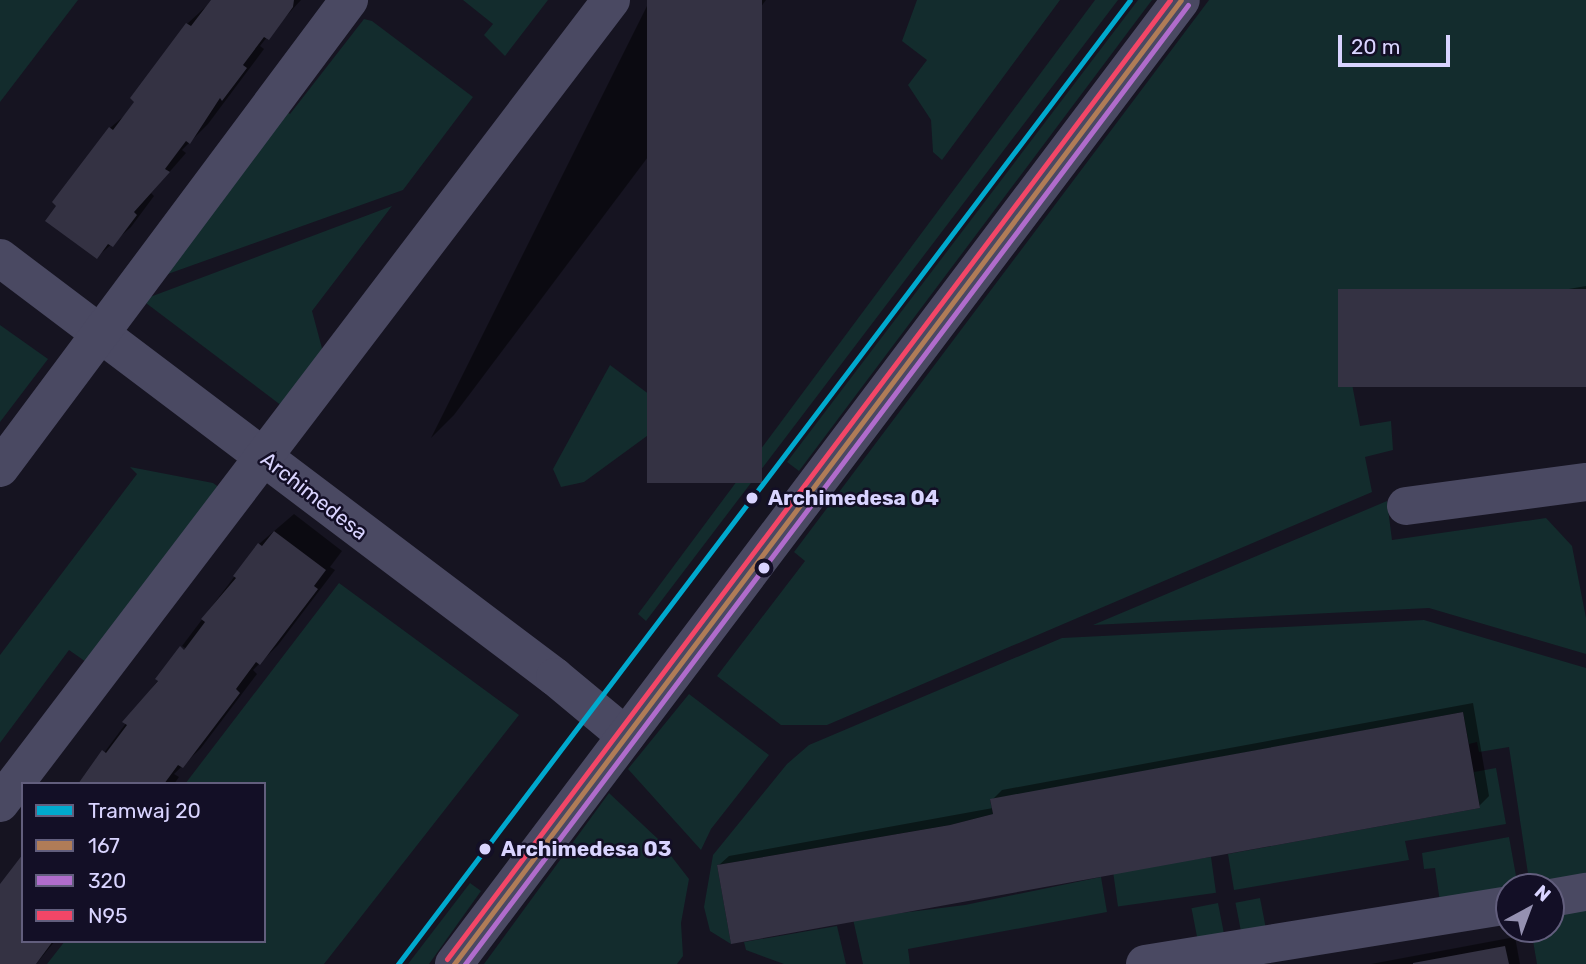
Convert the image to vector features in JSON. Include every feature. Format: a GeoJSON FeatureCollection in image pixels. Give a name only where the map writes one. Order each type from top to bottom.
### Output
{"type":"FeatureCollection","features":[{"type":"Feature","properties":{"kind":"street"},"geometry":{"type":"LineString","coordinates":[[0,468],[98,332],[349,0]]}},
{"type":"Feature","properties":{"kind":"street"},"geometry":{"type":"LineString","coordinates":[[0,803],[267,458],[611,0]]}},
{"type":"Feature","properties":{"kind":"street"},"geometry":{"type":"LineString","coordinates":[[454,964],[1181,0]]}},
{"type":"Feature","properties":{"kind":"street","name":"Archimedesa"},"geometry":{"type":"LineString","coordinates":[[0,258],[555,677],[626,736]]}},
{"type":"Feature","properties":{"kind":"street"},"geometry":{"type":"LineString","coordinates":[[1406,506],[1585,487]]}},
{"type":"Feature","properties":{"kind":"street"},"geometry":{"type":"LineString","coordinates":[[1565,896],[1586,892]]}},
{"type":"Feature","properties":{"kind":"street"},"geometry":{"type":"LineString","coordinates":[[1145,964],[1495,907]]}},
{"type":"Feature","properties":{"kind":"green space"},"geometry":{"type":"Polygon","coordinates":[[[0,0],[78,0],[0,102],[0,0]]]}},
{"type":"Feature","properties":{"kind":"green space"},"geometry":{"type":"Polygon","coordinates":[[[463,0],[548,0],[505,56],[484,35],[493,24],[463,0]]]}},
{"type":"Feature","properties":{"kind":"green space"},"geometry":{"type":"Polygon","coordinates":[[[917,0],[1060,0],[942,160],[933,152],[931,120],[908,85],[927,60],[902,41],[917,0]]]}},
{"type":"Feature","properties":{"kind":"green space"},"geometry":{"type":"Polygon","coordinates":[[[1095,0],[1118,0],[646,621],[638,614],[1095,0]]]}},
{"type":"Feature","properties":{"kind":"green space"},"geometry":{"type":"Polygon","coordinates":[[[1138,0],[1152,0],[799,471],[787,462],[1138,0]]]}},
{"type":"Feature","properties":{"kind":"green space"},"geometry":{"type":"Polygon","coordinates":[[[1209,0],[1586,0],[1586,289],[1342,331],[1360,426],[1391,421],[1393,450],[1365,457],[1372,492],[827,725],[781,725],[717,676],[805,561],[794,552],[1209,0]]]}},
{"type":"Feature","properties":{"kind":"green space"},"geometry":{"type":"Polygon","coordinates":[[[364,19],[372,21],[473,97],[403,190],[151,280],[280,107],[290,114],[364,19]]]}},
{"type":"Feature","properties":{"kind":"green space"},"geometry":{"type":"Polygon","coordinates":[[[392,206],[312,311],[323,352],[282,406],[142,300],[392,206]]]}},
{"type":"Feature","properties":{"kind":"green space"},"geometry":{"type":"Polygon","coordinates":[[[0,325],[48,359],[0,422],[0,325]]]}},
{"type":"Feature","properties":{"kind":"green space"},"geometry":{"type":"Polygon","coordinates":[[[610,365],[666,407],[662,425],[584,482],[561,487],[553,469],[610,365]]]}},
{"type":"Feature","properties":{"kind":"green space"},"geometry":{"type":"Polygon","coordinates":[[[130,467],[213,483],[220,488],[89,664],[69,650],[0,743],[0,655],[137,474],[130,467]]]}},
{"type":"Feature","properties":{"kind":"green space"},"geometry":{"type":"Polygon","coordinates":[[[1387,501],[1392,540],[1546,518],[1572,546],[1586,618],[1586,654],[1429,608],[1093,625],[1387,501]]]}},
{"type":"Feature","properties":{"kind":"green space"},"geometry":{"type":"Polygon","coordinates":[[[339,583],[519,715],[324,964],[47,964],[63,943],[266,943],[266,782],[187,782],[339,583]]]}},
{"type":"Feature","properties":{"kind":"green space"},"geometry":{"type":"Polygon","coordinates":[[[1424,620],[1586,668],[1586,874],[1565,883],[1565,873],[1528,873],[1509,747],[1479,752],[1477,742],[1469,744],[1463,712],[990,800],[993,814],[950,825],[717,865],[731,944],[710,931],[704,907],[713,855],[787,764],[809,745],[1062,638],[1424,620]]]}},
{"type":"Feature","properties":{"kind":"green space"},"geometry":{"type":"Polygon","coordinates":[[[689,694],[769,755],[711,829],[701,850],[628,769],[689,694]]]}},
{"type":"Feature","properties":{"kind":"green space"},"geometry":{"type":"Polygon","coordinates":[[[1496,768],[1506,824],[1405,841],[1409,860],[1234,890],[1228,854],[1480,808],[1474,772],[1496,768]]]}},
{"type":"Feature","properties":{"kind":"green space"},"geometry":{"type":"Polygon","coordinates":[[[609,793],[658,839],[689,879],[681,923],[683,956],[677,964],[484,964],[609,793]]]}},
{"type":"Feature","properties":{"kind":"green space"},"geometry":{"type":"Polygon","coordinates":[[[1509,837],[1515,873],[1495,873],[1495,891],[1440,902],[1435,868],[1424,869],[1422,853],[1509,837]]]}},
{"type":"Feature","properties":{"kind":"green space"},"geometry":{"type":"Polygon","coordinates":[[[1211,857],[1216,893],[1118,906],[1113,871],[1211,857]]]}},
{"type":"Feature","properties":{"kind":"green space"},"geometry":{"type":"Polygon","coordinates":[[[1101,877],[1107,912],[908,949],[910,964],[863,964],[853,919],[965,905],[1101,877]]]}},
{"type":"Feature","properties":{"kind":"green space"},"geometry":{"type":"Polygon","coordinates":[[[470,883],[481,891],[429,964],[408,964],[470,883]]]}},
{"type":"Feature","properties":{"kind":"green space"},"geometry":{"type":"Polygon","coordinates":[[[1260,898],[1266,930],[1242,935],[1235,903],[1260,898]]]}},
{"type":"Feature","properties":{"kind":"green space"},"geometry":{"type":"Polygon","coordinates":[[[1218,903],[1225,938],[1198,943],[1191,908],[1218,903]]]}},
{"type":"Feature","properties":{"kind":"green space"},"geometry":{"type":"Polygon","coordinates":[[[1586,906],[1586,964],[1537,964],[1533,943],[1565,943],[1565,910],[1586,906]]]}},
{"type":"Feature","properties":{"kind":"green space"},"geometry":{"type":"Polygon","coordinates":[[[837,926],[846,964],[784,964],[746,950],[744,942],[837,926]]]}},
{"type":"Feature","properties":{"kind":"building"},"geometry":{"type":"Polygon","coordinates":[[[211,0],[294,0],[293,7],[269,40],[264,37],[243,65],[247,68],[222,101],[220,98],[190,144],[186,141],[165,169],[170,172],[134,212],[137,215],[113,247],[108,244],[97,259],[45,221],[56,206],[52,202],[109,127],[113,130],[134,102],[130,98],[186,23],[191,26],[211,0]]]}},
{"type":"Feature","properties":{"kind":"building"},"geometry":{"type":"Polygon","coordinates":[[[647,0],[762,0],[762,483],[647,483],[647,0]]]}},
{"type":"Feature","properties":{"kind":"building"},"geometry":{"type":"Polygon","coordinates":[[[1338,289],[1586,289],[1586,387],[1338,387],[1338,289]]]}},
{"type":"Feature","properties":{"kind":"building"},"geometry":{"type":"Polygon","coordinates":[[[274,531],[326,570],[314,586],[318,589],[260,665],[256,662],[236,689],[240,693],[183,768],[178,765],[165,782],[79,782],[102,750],[106,753],[127,725],[122,722],[158,681],[155,679],[180,646],[184,650],[205,622],[201,619],[236,578],[233,576],[258,543],[262,546],[274,531]]]}},
{"type":"Feature","properties":{"kind":"building"},"geometry":{"type":"Polygon","coordinates":[[[1463,712],[1480,808],[731,944],[717,865],[950,825],[993,814],[990,799],[1463,712]]]}},
{"type":"Feature","properties":{"kind":"building"},"geometry":{"type":"Polygon","coordinates":[[[21,857],[21,943],[52,943],[36,964],[0,964],[0,884],[21,857]]]}},
{"type":"Feature","properties":{"kind":"building"},"geometry":{"type":"Polygon","coordinates":[[[1505,946],[1509,964],[1413,964],[1413,963],[1505,946]]]}},
{"type":"Feature","properties":{"kind":"tram line","name":"20"},"geometry":{"type":"LineString","coordinates":[[398,964],[1130,0]]}},
{"type":"Feature","properties":{"kind":"transit line","name":"N95"},"geometry":{"type":"LineString","coordinates":[[447,959],[1170,0]]}},
{"type":"Feature","properties":{"kind":"transit line","name":"167"},"geometry":{"type":"LineString","coordinates":[[454,964],[1181,0]]}},
{"type":"Feature","properties":{"kind":"transit line","name":"320"},"geometry":{"type":"LineString","coordinates":[[465,964],[1188,5]]}},
{"type":"Feature","properties":{"kind":"place","name":"Archimedesa 04"},"geometry":{"type":"Point","coordinates":[752,498]}},
{"type":"Feature","properties":{"kind":"place","name":"Archimedesa 03"},"geometry":{"type":"Point","coordinates":[485,849]}}]}
